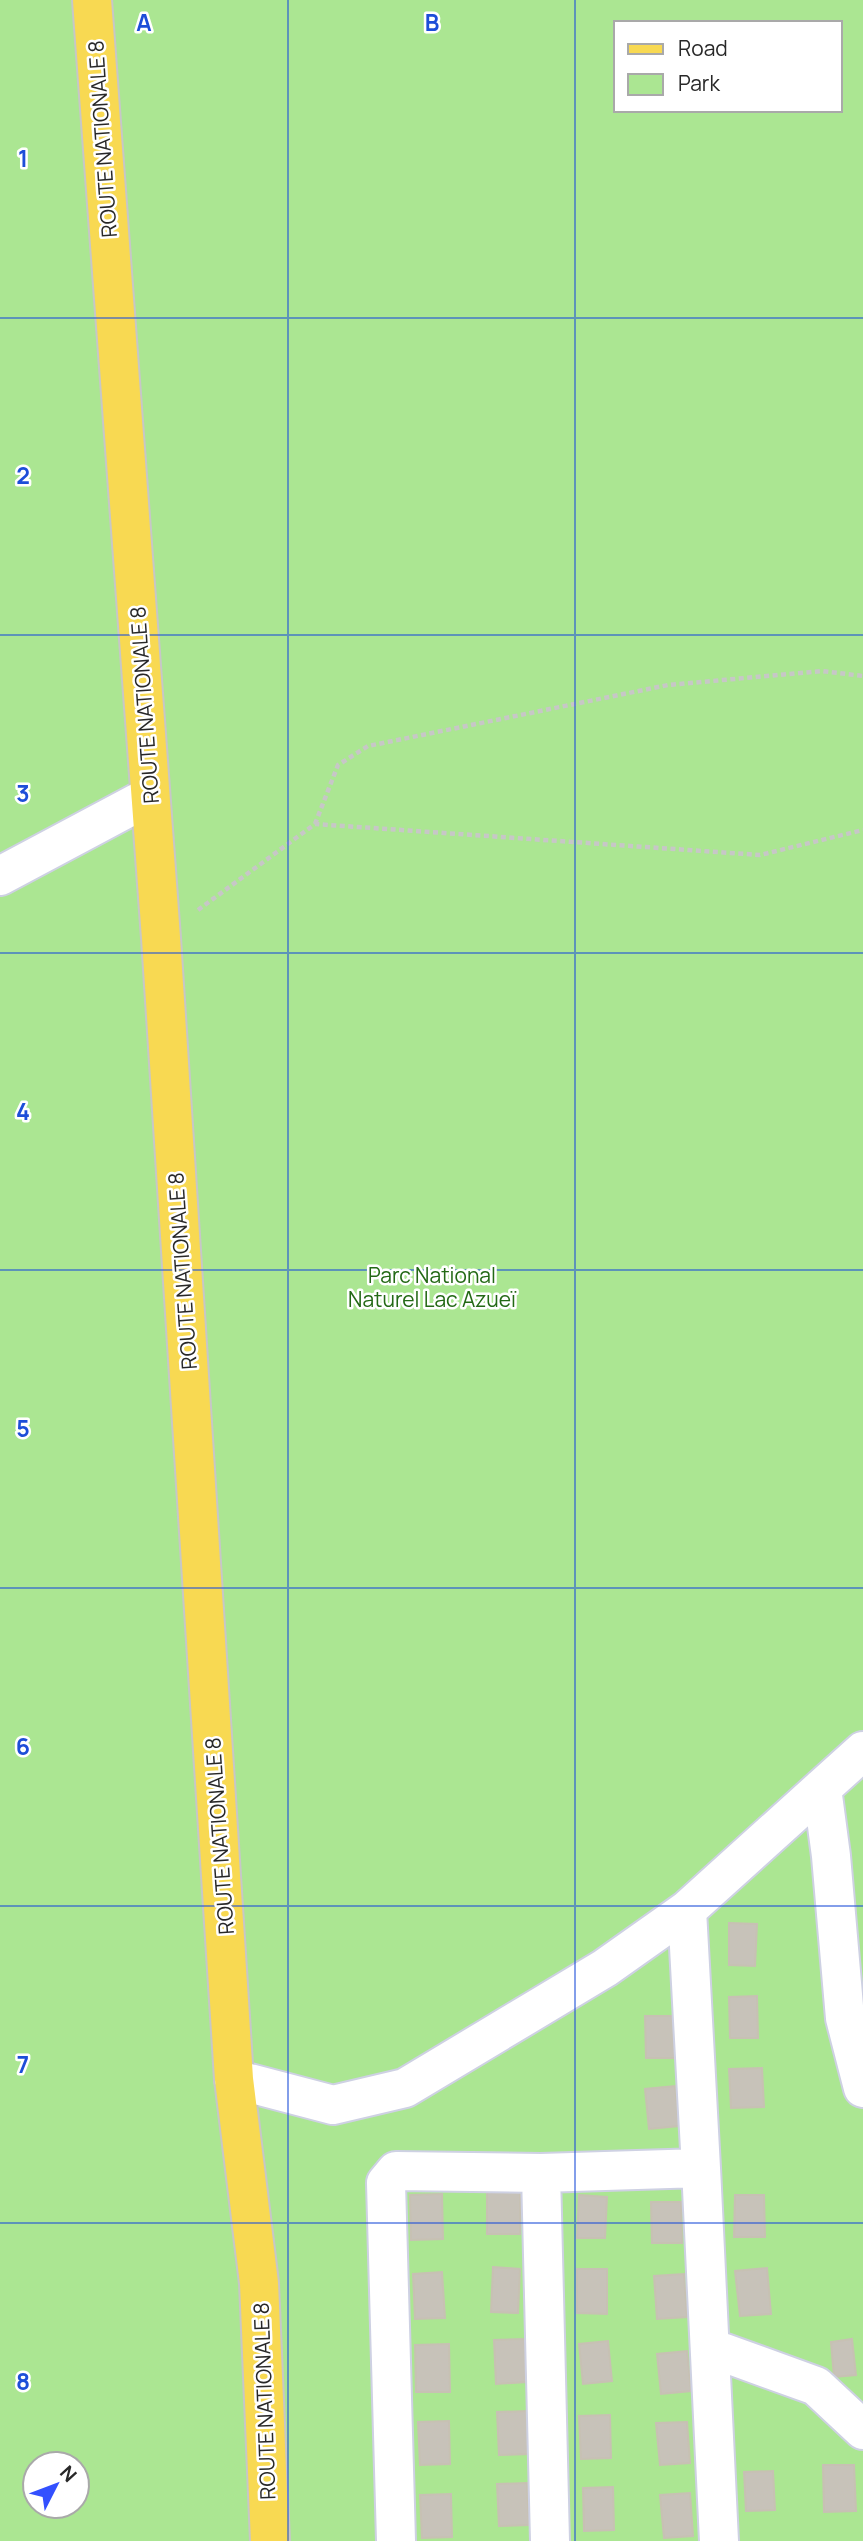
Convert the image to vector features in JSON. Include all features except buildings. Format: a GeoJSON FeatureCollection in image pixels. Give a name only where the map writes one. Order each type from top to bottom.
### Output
{"type":"FeatureCollection","features":[{"type":"Feature","properties":{"kind":"main road","name":"ROUTE NATIONALE 8"},"geometry":{"type":"LineString","coordinates":[[92,0],[161,938],[234,2079],[259,2283],[270,2541]]}},
{"type":"Feature","properties":{"kind":"street"},"geometry":{"type":"LineString","coordinates":[[0,876],[150,796]]}},
{"type":"Feature","properties":{"kind":"street"},"geometry":{"type":"LineString","coordinates":[[234,2079],[333,2105],[405,2088],[605,1968],[687,1910],[863,1751]]}},
{"type":"Feature","properties":{"kind":"street"},"geometry":{"type":"LineString","coordinates":[[822,1788],[831,1856],[845,2018],[863,2088]]}},
{"type":"Feature","properties":{"kind":"street"},"geometry":{"type":"LineString","coordinates":[[687,1910],[719,2541]]}},
{"type":"Feature","properties":{"kind":"street"},"geometry":{"type":"LineString","coordinates":[[396,2541],[386,2183],[396,2171],[541,2173],[701,2168]]}},
{"type":"Feature","properties":{"kind":"street"},"geometry":{"type":"LineString","coordinates":[[541,2173],[550,2541]]}},
{"type":"Feature","properties":{"kind":"street"},"geometry":{"type":"LineString","coordinates":[[711,2348],[816,2386],[863,2430]]}},
{"type":"Feature","properties":{"kind":"path"},"geometry":{"type":"LineString","coordinates":[[161,938],[315,824],[338,765],[368,746],[668,685],[822,671],[863,676]]}},
{"type":"Feature","properties":{"kind":"path"},"geometry":{"type":"LineString","coordinates":[[315,824],[760,855],[863,830]]}},
{"type":"Feature","properties":{"kind":"green space","name":"Parc National Naturel Lac Azueï"},"geometry":{"type":"Polygon","coordinates":[[[0,0],[863,0],[863,2541],[0,2541],[0,0]]]}}]}
